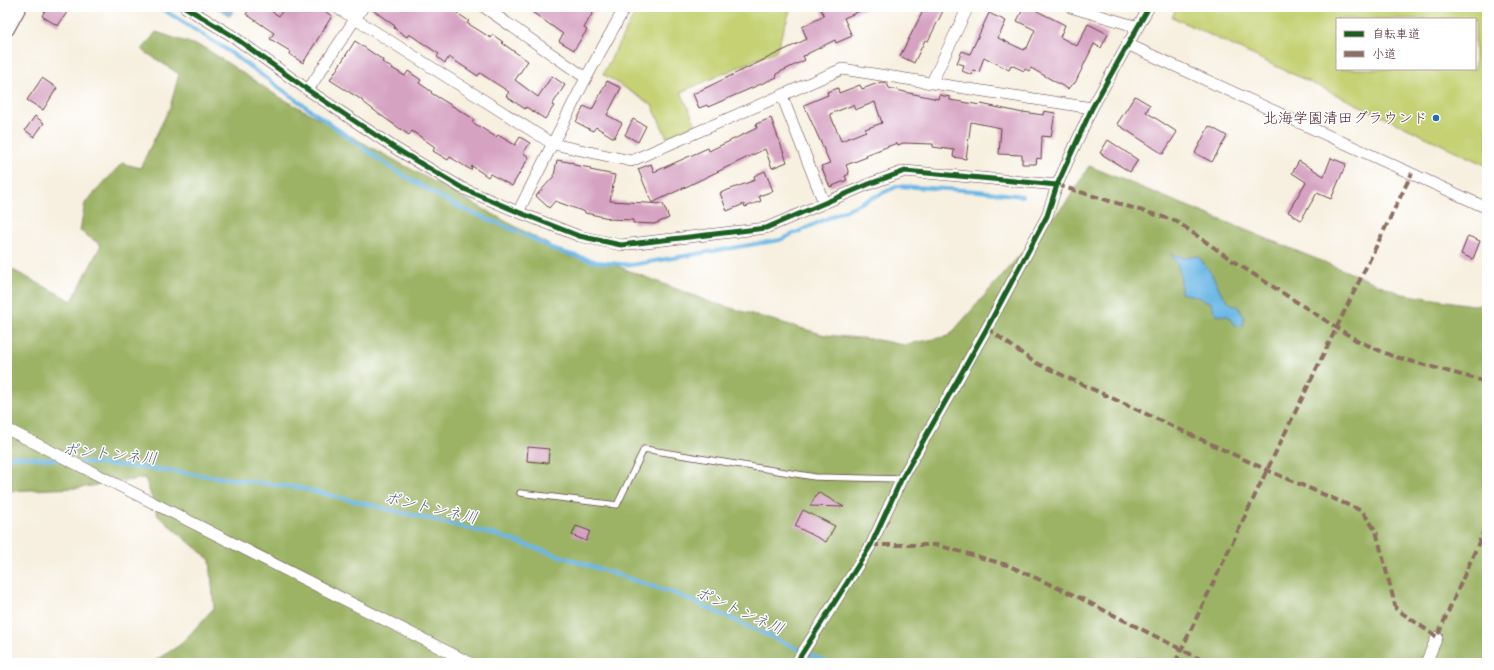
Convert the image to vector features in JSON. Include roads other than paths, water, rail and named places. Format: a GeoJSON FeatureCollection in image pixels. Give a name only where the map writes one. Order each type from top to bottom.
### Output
{"type":"FeatureCollection","features":[{"type":"Feature","properties":{"kind":"street"},"geometry":{"type":"LineString","coordinates":[[7,29],[19,7]]}},
{"type":"Feature","properties":{"kind":"street"},"geometry":{"type":"LineString","coordinates":[[185,7],[231,35],[308,90],[398,150],[462,188],[579,236],[621,245],[766,228],[869,184],[905,171],[1057,185]]}},
{"type":"Feature","properties":{"kind":"street"},"geometry":{"type":"LineString","coordinates":[[336,7],[553,144],[631,160],[842,69],[1092,108]]}},
{"type":"Feature","properties":{"kind":"street"},"geometry":{"type":"LineString","coordinates":[[308,90],[363,7]]}},
{"type":"Feature","properties":{"kind":"street"},"geometry":{"type":"LineString","coordinates":[[484,7],[586,78]]}},
{"type":"Feature","properties":{"kind":"street"},"geometry":{"type":"LineString","coordinates":[[518,212],[586,78],[625,7]]}},
{"type":"Feature","properties":{"kind":"street"},"geometry":{"type":"LineString","coordinates":[[932,82],[968,7]]}},
{"type":"Feature","properties":{"kind":"street"},"geometry":{"type":"LineString","coordinates":[[1070,7],[1138,27]]}},
{"type":"Feature","properties":{"kind":"street"},"geometry":{"type":"LineString","coordinates":[[796,663],[871,545],[902,480],[987,328],[1047,216],[1057,185],[1092,108],[1149,7]]}},
{"type":"Feature","properties":{"kind":"street"},"geometry":{"type":"LineString","coordinates":[[1127,44],[1487,208]]}},
{"type":"Feature","properties":{"kind":"street"},"geometry":{"type":"LineString","coordinates":[[782,96],[824,203]]}},
{"type":"Feature","properties":{"kind":"street"},"geometry":{"type":"LineString","coordinates":[[7,429],[470,663]]}},
{"type":"Feature","properties":{"kind":"street"},"geometry":{"type":"LineString","coordinates":[[1426,663],[1436,637]]}},
{"type":"Feature","properties":{"kind":"lane"},"geometry":{"type":"LineString","coordinates":[[520,493],[617,505],[644,449],[814,477],[902,480]]}},
{"type":"Feature","properties":{"kind":"water"},"geometry":{"type":"Polygon","coordinates":[[[216,7],[235,7],[230,16],[216,7]]]}},
{"type":"Feature","properties":{"kind":"water"},"geometry":{"type":"Polygon","coordinates":[[[1171,254],[1186,258],[1198,256],[1211,273],[1222,294],[1231,304],[1238,307],[1244,317],[1243,327],[1235,325],[1228,316],[1216,315],[1211,303],[1198,297],[1181,293],[1180,272],[1171,254]]]}},
{"type":"Feature","properties":{"kind":"waterway"},"geometry":{"type":"LineString","coordinates":[[159,7],[224,48],[393,169],[432,192],[463,209],[519,232],[555,250],[597,262],[631,265],[780,240],[898,186],[978,191],[1022,196]]}},
{"type":"Feature","properties":{"kind":"waterway","name":"ポントンネ川"},"geometry":{"type":"LineString","coordinates":[[7,459],[14,456],[60,460]]}},
{"type":"Feature","properties":{"kind":"waterway","name":"ポントンネ川"},"geometry":{"type":"LineString","coordinates":[[81,462],[147,468],[300,488],[496,535],[679,595],[829,663]]}},
{"type":"Feature","properties":{"kind":"place","name":"北海学園清田グラウンド"},"geometry":{"type":"Point","coordinates":[1436,118]}}]}
